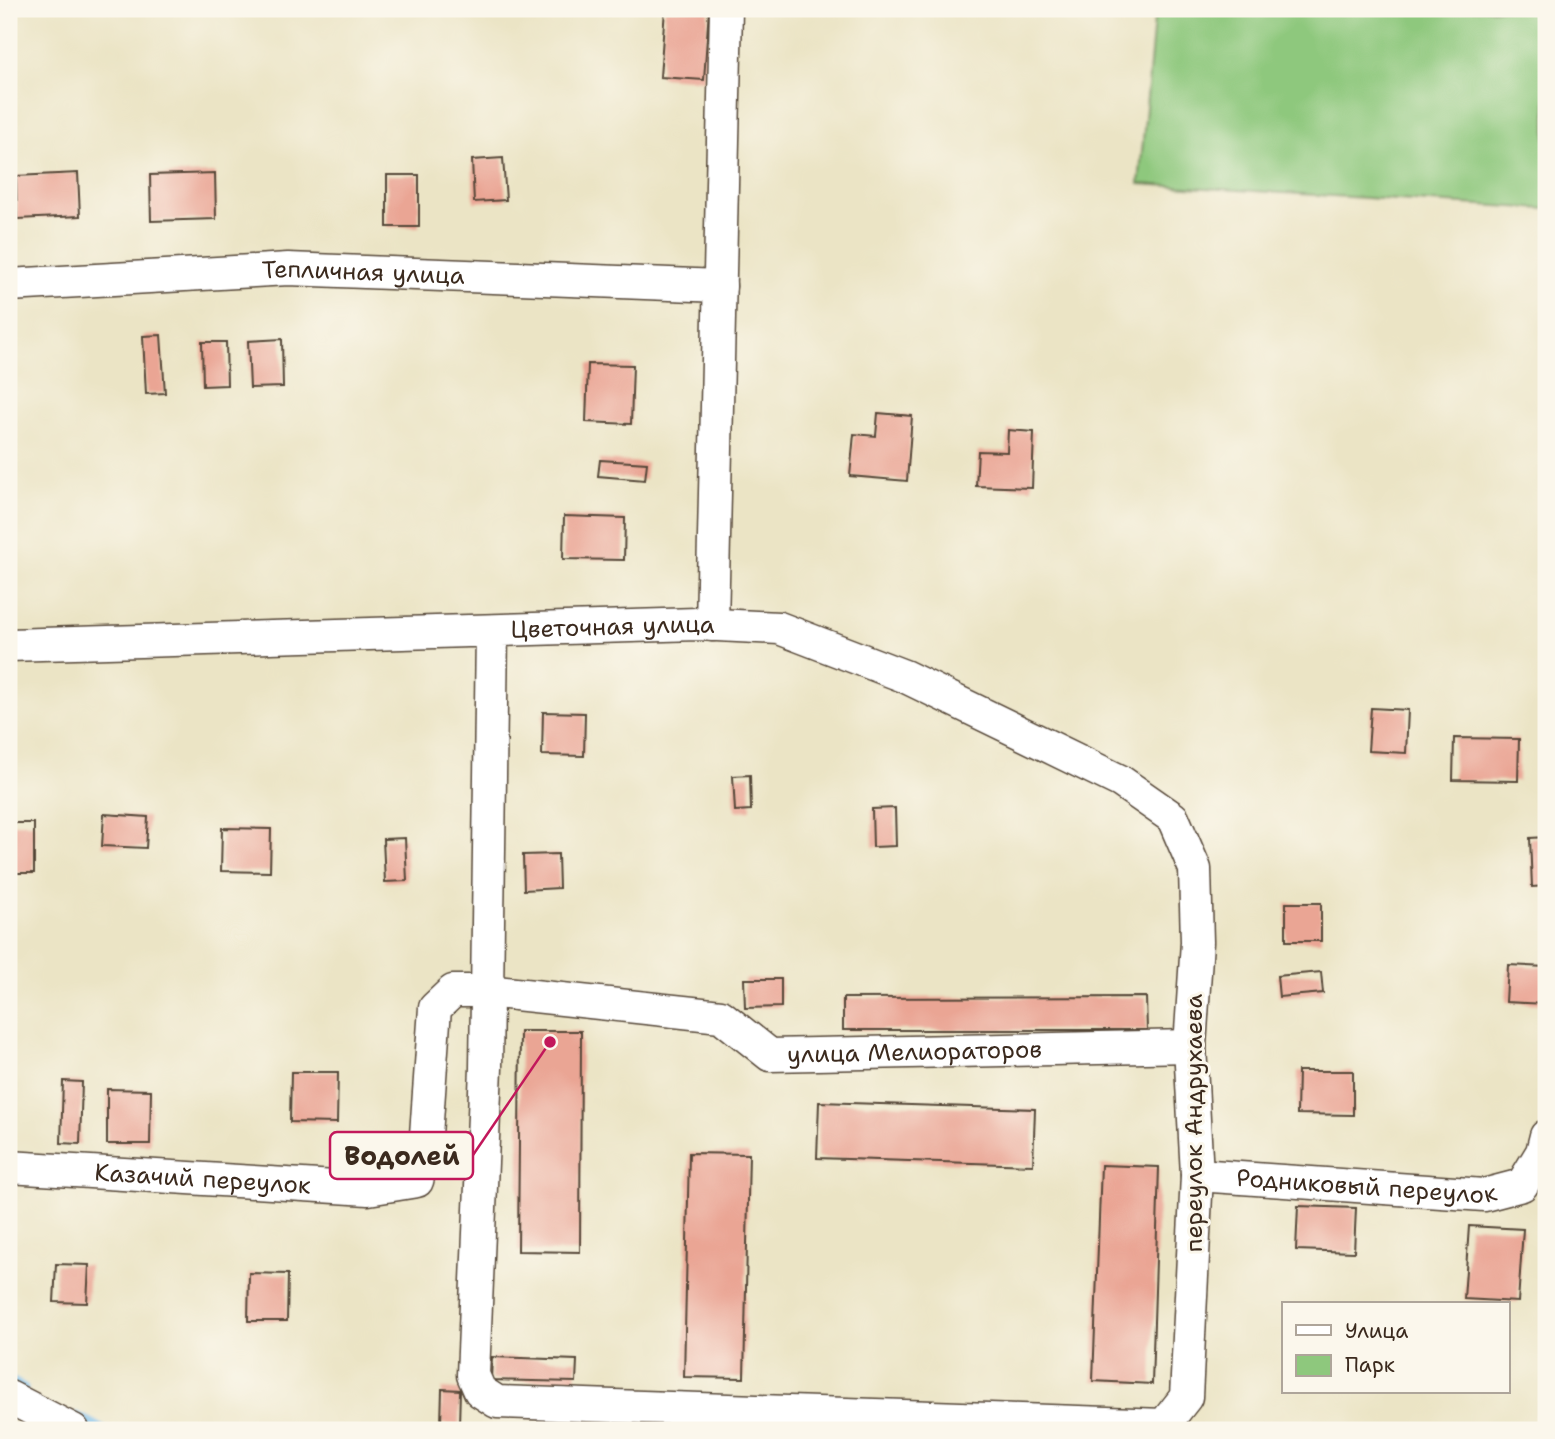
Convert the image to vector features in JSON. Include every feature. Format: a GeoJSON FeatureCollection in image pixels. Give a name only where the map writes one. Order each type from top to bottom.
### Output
{"type":"FeatureCollection","features":[{"type":"Feature","properties":{"kind":"street"},"geometry":{"type":"LineString","coordinates":[[712,625],[726,9]]}},
{"type":"Feature","properties":{"kind":"street","name":"Тепличная улица"},"geometry":{"type":"LineString","coordinates":[[9,285],[288,269],[720,286]]}},
{"type":"Feature","properties":{"kind":"street","name":"Цветочная улица"},"geometry":{"type":"LineString","coordinates":[[9,645],[712,625],[779,628],[904,676],[1120,781],[1173,818]]}},
{"type":"Feature","properties":{"kind":"street"},"geometry":{"type":"LineString","coordinates":[[487,992],[492,631]]}},
{"type":"Feature","properties":{"kind":"street","name":"переулок Андрухаева"},"geometry":{"type":"LineString","coordinates":[[487,992],[473,1375],[480,1391],[497,1402],[1164,1425],[1186,1397],[1197,1175],[1190,1046],[1197,942],[1195,869],[1173,818]]}},
{"type":"Feature","properties":{"kind":"street","name":"Казачий переулок"},"geometry":{"type":"LineString","coordinates":[[9,1167],[369,1189],[416,1181],[425,1149],[435,1008],[453,992],[487,992]]}},
{"type":"Feature","properties":{"kind":"street","name":"улица Мелиораторов"},"geometry":{"type":"LineString","coordinates":[[487,992],[721,1016],[770,1055],[1190,1046]]}},
{"type":"Feature","properties":{"kind":"street","name":"Родниковый переулок"},"geometry":{"type":"LineString","coordinates":[[1197,1175],[1484,1195],[1522,1185],[1542,1152],[1546,1136]]}},
{"type":"Feature","properties":{"kind":"street"},"geometry":{"type":"LineString","coordinates":[[9,1397],[73,1430]]}},
{"type":"Feature","properties":{"kind":"green space"},"geometry":{"type":"Polygon","coordinates":[[[1155,9],[1546,9],[1546,209],[1139,184],[1155,9]]]}},
{"type":"Feature","properties":{"kind":"building"},"geometry":{"type":"Polygon","coordinates":[[[665,9],[709,9],[704,80],[660,77],[665,9]]]}},
{"type":"Feature","properties":{"kind":"building"},"geometry":{"type":"Polygon","coordinates":[[[503,158],[506,200],[474,202],[472,160],[503,158]]]}},
{"type":"Feature","properties":{"kind":"building"},"geometry":{"type":"Polygon","coordinates":[[[78,173],[80,216],[17,219],[16,176],[78,173]]]}},
{"type":"Feature","properties":{"kind":"building"},"geometry":{"type":"Polygon","coordinates":[[[215,173],[216,219],[151,221],[150,175],[215,173]]]}},
{"type":"Feature","properties":{"kind":"building"},"geometry":{"type":"Polygon","coordinates":[[[387,175],[419,175],[419,227],[387,227],[387,175]]]}},
{"type":"Feature","properties":{"kind":"building"},"geometry":{"type":"Polygon","coordinates":[[[161,335],[165,393],[146,394],[143,336],[161,335]]]}},
{"type":"Feature","properties":{"kind":"building"},"geometry":{"type":"Polygon","coordinates":[[[282,339],[283,387],[250,388],[248,341],[282,339]]]}},
{"type":"Feature","properties":{"kind":"building"},"geometry":{"type":"Polygon","coordinates":[[[202,342],[226,342],[227,385],[203,386],[202,342]]]}},
{"type":"Feature","properties":{"kind":"building"},"geometry":{"type":"Polygon","coordinates":[[[588,364],[633,365],[631,424],[586,422],[588,364]]]}},
{"type":"Feature","properties":{"kind":"building"},"geometry":{"type":"Polygon","coordinates":[[[878,413],[912,416],[907,481],[850,476],[854,434],[876,436],[878,413]]]}},
{"type":"Feature","properties":{"kind":"building"},"geometry":{"type":"Polygon","coordinates":[[[1008,430],[1034,432],[1032,488],[976,486],[978,451],[1007,452],[1008,430]]]}},
{"type":"Feature","properties":{"kind":"building"},"geometry":{"type":"Polygon","coordinates":[[[600,460],[647,463],[645,480],[598,476],[600,460]]]}},
{"type":"Feature","properties":{"kind":"building"},"geometry":{"type":"Polygon","coordinates":[[[564,516],[625,518],[624,560],[563,559],[564,516]]]}},
{"type":"Feature","properties":{"kind":"building"},"geometry":{"type":"Polygon","coordinates":[[[1371,708],[1408,710],[1406,753],[1368,751],[1371,708]]]}},
{"type":"Feature","properties":{"kind":"building"},"geometry":{"type":"Polygon","coordinates":[[[543,712],[585,713],[584,756],[542,755],[543,712]]]}},
{"type":"Feature","properties":{"kind":"building"},"geometry":{"type":"Polygon","coordinates":[[[1454,738],[1519,739],[1518,781],[1453,780],[1454,738]]]}},
{"type":"Feature","properties":{"kind":"building"},"geometry":{"type":"Polygon","coordinates":[[[750,775],[751,810],[735,811],[733,776],[750,775]]]}},
{"type":"Feature","properties":{"kind":"building"},"geometry":{"type":"Polygon","coordinates":[[[895,808],[896,846],[873,847],[872,809],[895,808]]]}},
{"type":"Feature","properties":{"kind":"building"},"geometry":{"type":"Polygon","coordinates":[[[104,814],[148,817],[146,848],[102,846],[104,814]]]}},
{"type":"Feature","properties":{"kind":"building"},"geometry":{"type":"Polygon","coordinates":[[[9,823],[34,823],[34,873],[9,873],[9,823]]]}},
{"type":"Feature","properties":{"kind":"building"},"geometry":{"type":"Polygon","coordinates":[[[222,828],[271,829],[270,872],[221,871],[222,828]]]}},
{"type":"Feature","properties":{"kind":"building"},"geometry":{"type":"Polygon","coordinates":[[[1546,837],[1546,886],[1532,887],[1530,838],[1546,837]]]}},
{"type":"Feature","properties":{"kind":"building"},"geometry":{"type":"Polygon","coordinates":[[[405,838],[407,881],[385,882],[383,839],[405,838]]]}},
{"type":"Feature","properties":{"kind":"building"},"geometry":{"type":"Polygon","coordinates":[[[558,854],[559,888],[524,890],[523,855],[558,854]]]}},
{"type":"Feature","properties":{"kind":"building"},"geometry":{"type":"Polygon","coordinates":[[[1286,903],[1321,903],[1321,941],[1286,941],[1286,903]]]}},
{"type":"Feature","properties":{"kind":"building"},"geometry":{"type":"Polygon","coordinates":[[[1508,965],[1546,967],[1546,1004],[1506,1002],[1508,965]]]}},
{"type":"Feature","properties":{"kind":"building"},"geometry":{"type":"Polygon","coordinates":[[[1321,972],[1323,993],[1279,997],[1277,976],[1321,972]]]}},
{"type":"Feature","properties":{"kind":"building"},"geometry":{"type":"Polygon","coordinates":[[[744,979],[781,979],[781,1007],[745,1008],[744,979]]]}},
{"type":"Feature","properties":{"kind":"building"},"geometry":{"type":"Polygon","coordinates":[[[1146,997],[1147,1030],[843,1030],[843,998],[1146,997]]]}},
{"type":"Feature","properties":{"kind":"building"},"geometry":{"type":"Polygon","coordinates":[[[520,1031],[581,1031],[580,1252],[518,1251],[520,1031]]]}},
{"type":"Feature","properties":{"kind":"building"},"geometry":{"type":"Polygon","coordinates":[[[1298,1071],[1353,1071],[1353,1115],[1297,1114],[1298,1071]]]}},
{"type":"Feature","properties":{"kind":"building"},"geometry":{"type":"Polygon","coordinates":[[[291,1072],[338,1072],[337,1123],[290,1122],[291,1072]]]}},
{"type":"Feature","properties":{"kind":"building"},"geometry":{"type":"Polygon","coordinates":[[[63,1081],[82,1082],[80,1144],[61,1143],[63,1081]]]}},
{"type":"Feature","properties":{"kind":"building"},"geometry":{"type":"Polygon","coordinates":[[[107,1089],[151,1090],[150,1144],[107,1144],[107,1089]]]}},
{"type":"Feature","properties":{"kind":"building"},"geometry":{"type":"Polygon","coordinates":[[[819,1102],[1035,1109],[1033,1165],[817,1158],[819,1102]]]}},
{"type":"Feature","properties":{"kind":"building"},"geometry":{"type":"Polygon","coordinates":[[[689,1153],[749,1154],[744,1378],[684,1377],[689,1153]]]}},
{"type":"Feature","properties":{"kind":"building"},"geometry":{"type":"Polygon","coordinates":[[[1101,1165],[1159,1167],[1152,1384],[1093,1381],[1101,1165]]]}},
{"type":"Feature","properties":{"kind":"building"},"geometry":{"type":"Polygon","coordinates":[[[1298,1206],[1356,1208],[1354,1252],[1296,1250],[1298,1206]]]}},
{"type":"Feature","properties":{"kind":"building"},"geometry":{"type":"Polygon","coordinates":[[[1469,1226],[1523,1229],[1518,1302],[1464,1299],[1469,1226]]]}},
{"type":"Feature","properties":{"kind":"building"},"geometry":{"type":"Polygon","coordinates":[[[56,1264],[89,1265],[87,1303],[54,1302],[56,1264]]]}},
{"type":"Feature","properties":{"kind":"building"},"geometry":{"type":"Polygon","coordinates":[[[249,1273],[288,1274],[287,1321],[248,1321],[249,1273]]]}},
{"type":"Feature","properties":{"kind":"building"},"geometry":{"type":"Polygon","coordinates":[[[492,1357],[577,1360],[576,1382],[491,1380],[492,1357]]]}},
{"type":"Feature","properties":{"kind":"building"},"geometry":{"type":"Polygon","coordinates":[[[442,1389],[460,1390],[459,1425],[441,1424],[442,1389]]]}},
{"type":"Feature","properties":{"kind":"waterway"},"geometry":{"type":"LineString","coordinates":[[9,1380],[24,1388]]}},
{"type":"Feature","properties":{"kind":"waterway"},"geometry":{"type":"LineString","coordinates":[[77,1416],[103,1430]]}},
{"type":"Feature","properties":{"kind":"place","name":"Водолей"},"geometry":{"type":"Point","coordinates":[550,1042]}}]}
